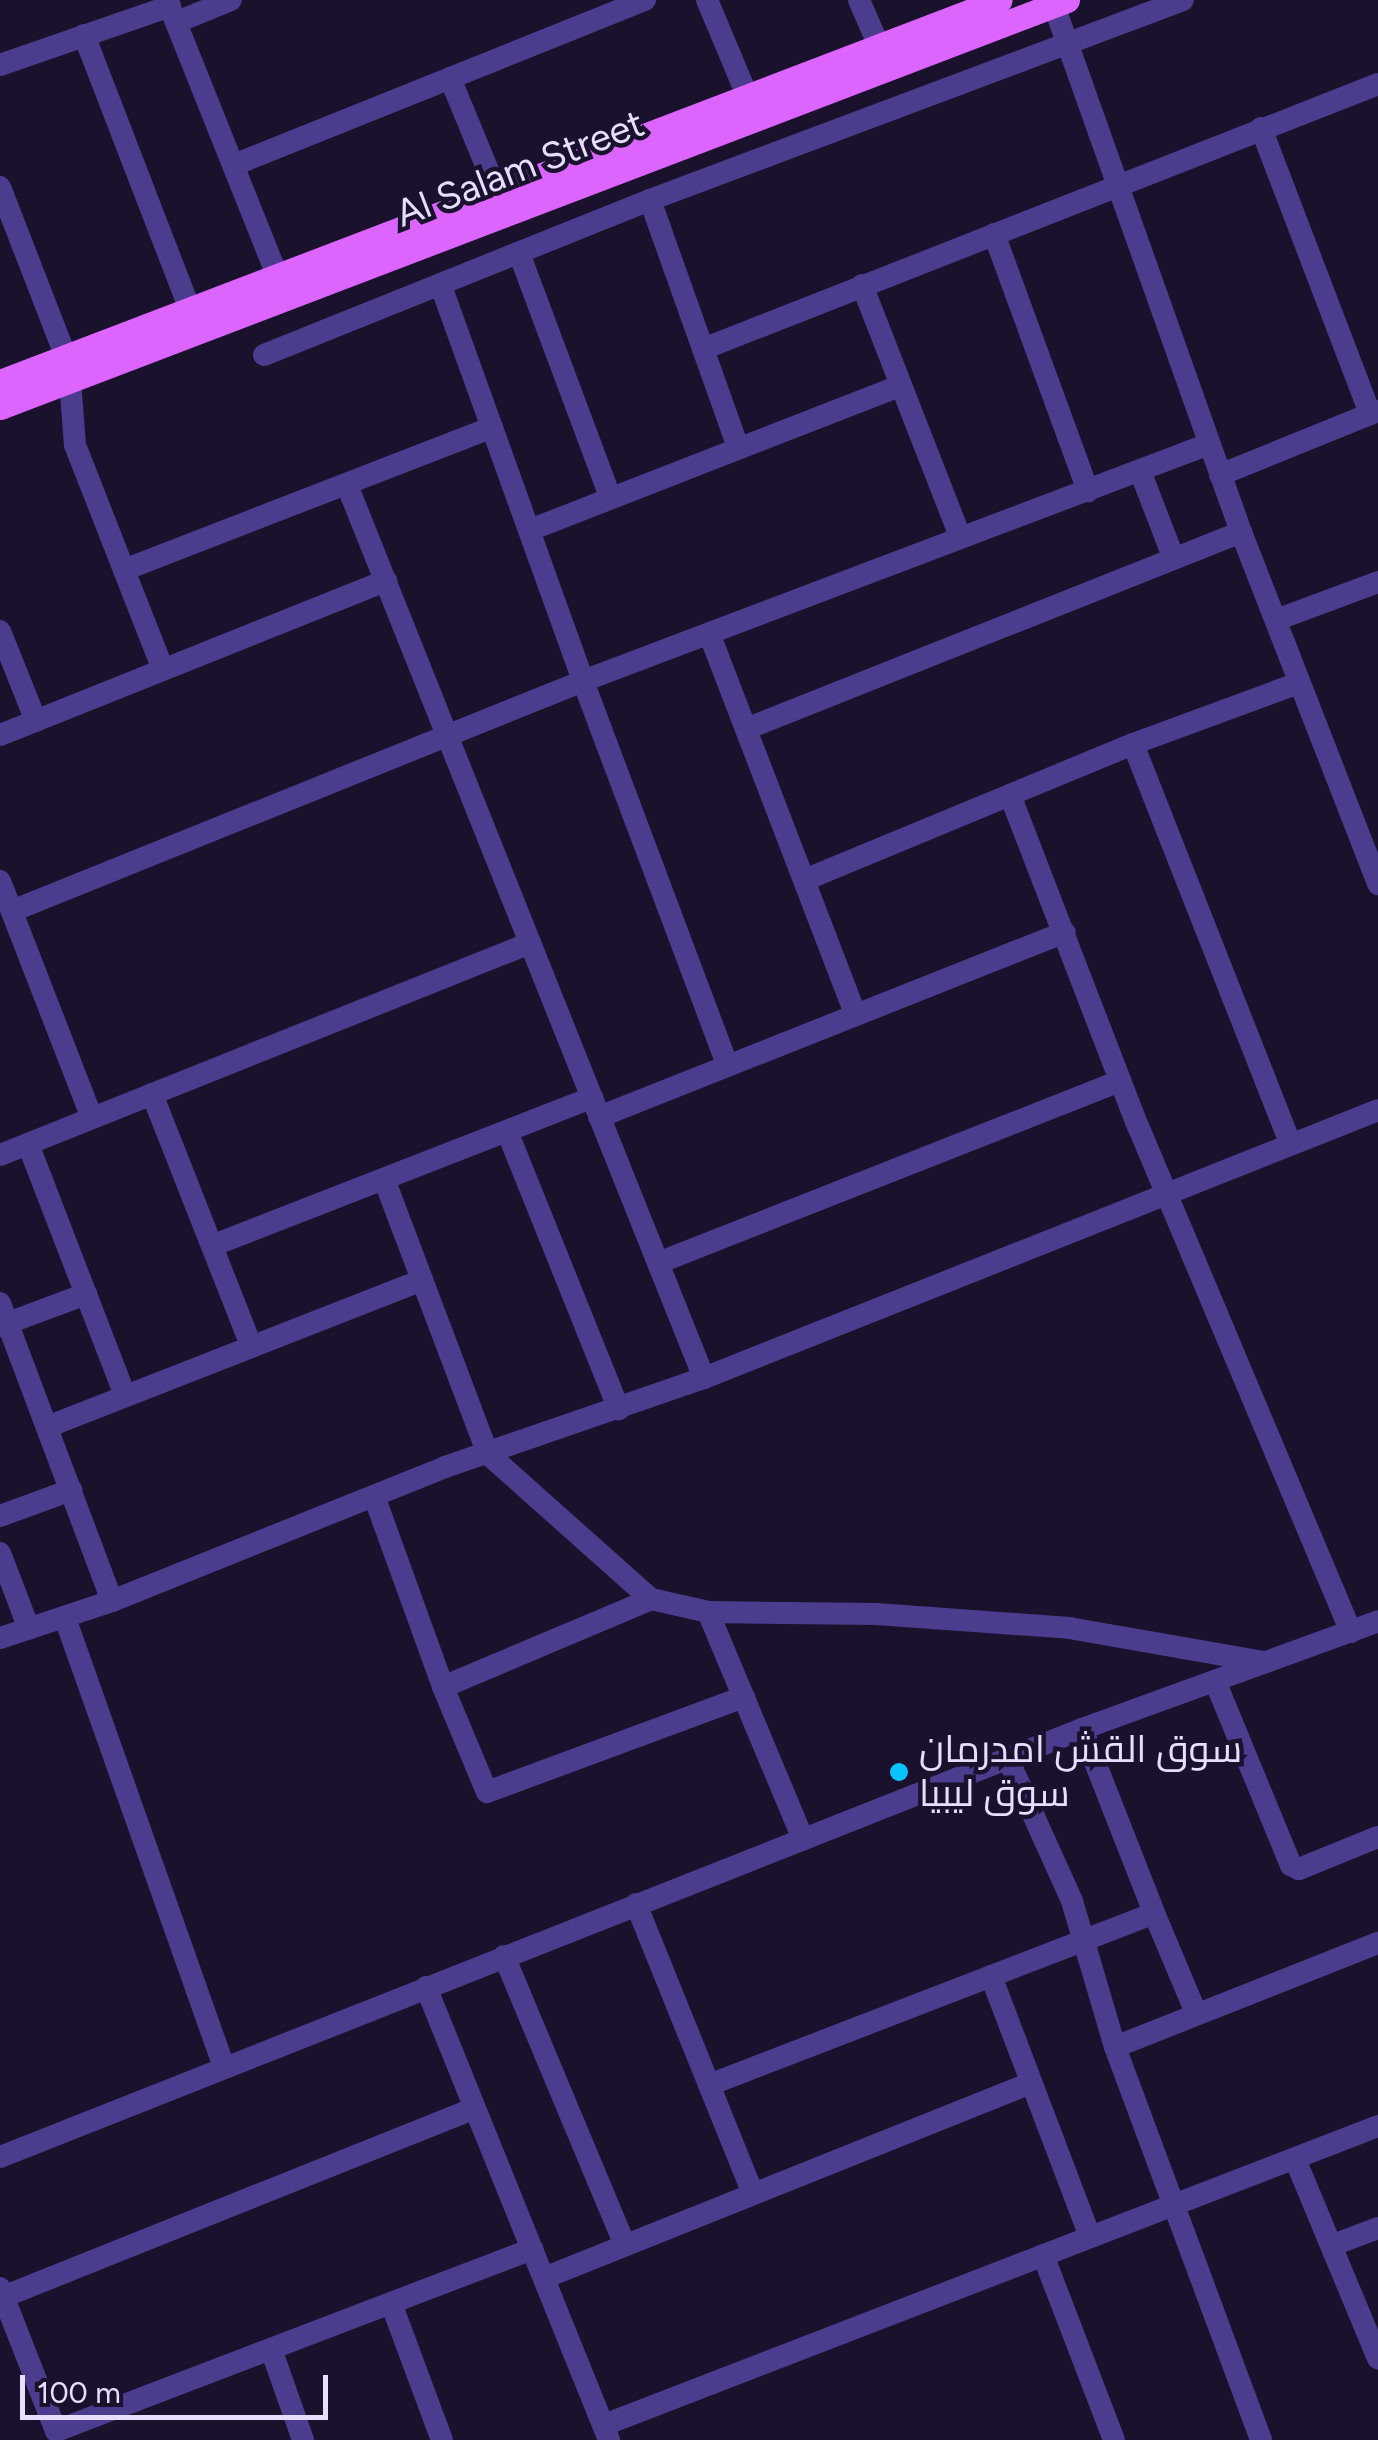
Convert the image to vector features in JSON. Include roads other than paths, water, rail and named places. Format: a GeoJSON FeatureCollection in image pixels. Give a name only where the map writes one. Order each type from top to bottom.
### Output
{"type":"FeatureCollection","features":[{"type":"Feature","properties":{"kind":"main road","name":"Al Salam Street"},"geometry":{"type":"LineString","coordinates":[[0,407],[68,368],[190,310],[1000,0]]}},
{"type":"Feature","properties":{"kind":"main road","name":"Al Salam Street"},"geometry":{"type":"LineString","coordinates":[[0,382],[68,368],[1048,3]]}},
{"type":"Feature","properties":{"kind":"street"},"geometry":{"type":"LineString","coordinates":[[0,65],[171,9],[231,0]]}},
{"type":"Feature","properties":{"kind":"street"},"geometry":{"type":"LineString","coordinates":[[234,165],[645,0]]}},
{"type":"Feature","properties":{"kind":"street"},"geometry":{"type":"LineString","coordinates":[[707,0],[747,95]]}},
{"type":"Feature","properties":{"kind":"street"},"geometry":{"type":"LineString","coordinates":[[859,0],[878,46]]}},
{"type":"Feature","properties":{"kind":"street"},"geometry":{"type":"LineString","coordinates":[[264,354],[650,200],[1183,0]]}},
{"type":"Feature","properties":{"kind":"street"},"geometry":{"type":"LineString","coordinates":[[1048,3],[1120,184],[1241,532],[1378,884]]}},
{"type":"Feature","properties":{"kind":"street"},"geometry":{"type":"LineString","coordinates":[[171,9],[278,278]]}},
{"type":"Feature","properties":{"kind":"street"},"geometry":{"type":"LineString","coordinates":[[84,35],[190,310]]}},
{"type":"Feature","properties":{"kind":"street"},"geometry":{"type":"LineString","coordinates":[[450,78],[497,192]]}},
{"type":"Feature","properties":{"kind":"street"},"geometry":{"type":"LineString","coordinates":[[702,350],[1378,84]]}},
{"type":"Feature","properties":{"kind":"street"},"geometry":{"type":"LineString","coordinates":[[1220,475],[1374,412],[1261,128]]}},
{"type":"Feature","properties":{"kind":"street"},"geometry":{"type":"LineString","coordinates":[[0,187],[68,368],[75,445],[162,669]]}},
{"type":"Feature","properties":{"kind":"street"},"geometry":{"type":"LineString","coordinates":[[650,200],[738,448]]}},
{"type":"Feature","properties":{"kind":"street"},"geometry":{"type":"LineString","coordinates":[[994,234],[1088,491]]}},
{"type":"Feature","properties":{"kind":"street"},"geometry":{"type":"LineString","coordinates":[[520,253],[610,497]]}},
{"type":"Feature","properties":{"kind":"street"},"geometry":{"type":"LineString","coordinates":[[862,284],[960,538]]}},
{"type":"Feature","properties":{"kind":"street"},"geometry":{"type":"LineString","coordinates":[[442,286],[583,681],[728,1066]]}},
{"type":"Feature","properties":{"kind":"street"},"geometry":{"type":"LineString","coordinates":[[530,530],[901,385]]}},
{"type":"Feature","properties":{"kind":"street"},"geometry":{"type":"LineString","coordinates":[[124,570],[492,427]]}},
{"type":"Feature","properties":{"kind":"street"},"geometry":{"type":"LineString","coordinates":[[12,911],[447,734],[1210,444]]}},
{"type":"Feature","properties":{"kind":"street"},"geometry":{"type":"LineString","coordinates":[[1140,471],[1174,559]]}},
{"type":"Feature","properties":{"kind":"street"},"geometry":{"type":"LineString","coordinates":[[347,485],[704,1378]]}},
{"type":"Feature","properties":{"kind":"street"},"geometry":{"type":"LineString","coordinates":[[746,729],[1241,532]]}},
{"type":"Feature","properties":{"kind":"street"},"geometry":{"type":"LineString","coordinates":[[0,736],[386,581]]}},
{"type":"Feature","properties":{"kind":"street"},"geometry":{"type":"LineString","coordinates":[[1276,620],[1378,582]]}},
{"type":"Feature","properties":{"kind":"street"},"geometry":{"type":"LineString","coordinates":[[0,631],[36,721]]}},
{"type":"Feature","properties":{"kind":"street"},"geometry":{"type":"LineString","coordinates":[[709,633],[807,879],[855,1013]]}},
{"type":"Feature","properties":{"kind":"street"},"geometry":{"type":"LineString","coordinates":[[807,879],[1134,744],[1299,683]]}},
{"type":"Feature","properties":{"kind":"street"},"geometry":{"type":"LineString","coordinates":[[1134,744],[1290,1142]]}},
{"type":"Feature","properties":{"kind":"street"},"geometry":{"type":"LineString","coordinates":[[1010,795],[1121,1082],[1350,1632]]}},
{"type":"Feature","properties":{"kind":"street"},"geometry":{"type":"LineString","coordinates":[[0,882],[92,1118]]}},
{"type":"Feature","properties":{"kind":"street"},"geometry":{"type":"LineString","coordinates":[[214,1245],[507,1131],[728,1066],[1065,932]]}},
{"type":"Feature","properties":{"kind":"street"},"geometry":{"type":"LineString","coordinates":[[0,1155],[530,944]]}},
{"type":"Feature","properties":{"kind":"street"},"geometry":{"type":"LineString","coordinates":[[658,1263],[1121,1082]]}},
{"type":"Feature","properties":{"kind":"street"},"geometry":{"type":"LineString","coordinates":[[152,1094],[251,1345]]}},
{"type":"Feature","properties":{"kind":"street"},"geometry":{"type":"LineString","coordinates":[[0,1638],[112,1601],[374,1496],[704,1378],[1378,1110]]}},
{"type":"Feature","properties":{"kind":"street"},"geometry":{"type":"LineString","coordinates":[[507,1131],[619,1408]]}},
{"type":"Feature","properties":{"kind":"street"},"geometry":{"type":"LineString","coordinates":[[28,1144],[124,1396]]}},
{"type":"Feature","properties":{"kind":"street"},"geometry":{"type":"LineString","coordinates":[[384,1179],[488,1454],[651,1598],[708,1612],[986,1620],[1125,1636],[1268,1662]]}},
{"type":"Feature","properties":{"kind":"street"},"geometry":{"type":"LineString","coordinates":[[47,1426],[422,1280]]}},
{"type":"Feature","properties":{"kind":"street"},"geometry":{"type":"LineString","coordinates":[[86,1294],[2,1318],[112,1601]]}},
{"type":"Feature","properties":{"kind":"street"},"geometry":{"type":"LineString","coordinates":[[0,1516],[71,1490]]}},
{"type":"Feature","properties":{"kind":"street"},"geometry":{"type":"LineString","coordinates":[[374,1496],[484,1788],[492,1792],[744,1697]]}},
{"type":"Feature","properties":{"kind":"street"},"geometry":{"type":"LineString","coordinates":[[0,1553],[29,1629]]}},
{"type":"Feature","properties":{"kind":"street"},"geometry":{"type":"LineString","coordinates":[[443,1687],[651,1598]]}},
{"type":"Feature","properties":{"kind":"street"},"geometry":{"type":"LineString","coordinates":[[708,1612],[803,1839]]}},
{"type":"Feature","properties":{"kind":"street"},"geometry":{"type":"LineString","coordinates":[[65,1618],[224,2067]]}},
{"type":"Feature","properties":{"kind":"street"},"geometry":{"type":"LineString","coordinates":[[0,2157],[1082,1729],[1378,1621]]}},
{"type":"Feature","properties":{"kind":"street"},"geometry":{"type":"LineString","coordinates":[[1215,1682],[1291,1865],[1299,1869],[1378,1837]]}},
{"type":"Feature","properties":{"kind":"street"},"geometry":{"type":"LineString","coordinates":[[1082,1729],[1196,2013]]}},
{"type":"Feature","properties":{"kind":"street"},"geometry":{"type":"LineString","coordinates":[[1008,1759],[1085,1938],[1116,2047],[1261,2440]]}},
{"type":"Feature","properties":{"kind":"street"},"geometry":{"type":"LineString","coordinates":[[636,1904],[753,2193]]}},
{"type":"Feature","properties":{"kind":"street"},"geometry":{"type":"LineString","coordinates":[[709,2085],[1154,1913]]}},
{"type":"Feature","properties":{"kind":"street"},"geometry":{"type":"LineString","coordinates":[[1116,2047],[1378,1943]]}},
{"type":"Feature","properties":{"kind":"street"},"geometry":{"type":"LineString","coordinates":[[504,1956],[625,2245]]}},
{"type":"Feature","properties":{"kind":"street"},"geometry":{"type":"LineString","coordinates":[[991,1976],[1090,2236]]}},
{"type":"Feature","properties":{"kind":"street"},"geometry":{"type":"LineString","coordinates":[[426,1987],[607,2433],[1090,2236],[1378,2126]]}},
{"type":"Feature","properties":{"kind":"street"},"geometry":{"type":"LineString","coordinates":[[544,2278],[1031,2083]]}},
{"type":"Feature","properties":{"kind":"street"},"geometry":{"type":"LineString","coordinates":[[475,2108],[2,2293],[58,2436],[532,2249]]}},
{"type":"Feature","properties":{"kind":"street"},"geometry":{"type":"LineString","coordinates":[[1296,2158],[1378,2358]]}},
{"type":"Feature","properties":{"kind":"street"},"geometry":{"type":"LineString","coordinates":[[1332,2245],[1378,2228]]}},
{"type":"Feature","properties":{"kind":"street"},"geometry":{"type":"LineString","coordinates":[[1043,2255],[1114,2440]]}},
{"type":"Feature","properties":{"kind":"street"},"geometry":{"type":"LineString","coordinates":[[391,2303],[442,2440]]}},
{"type":"Feature","properties":{"kind":"street"},"geometry":{"type":"LineString","coordinates":[[271,2349],[303,2440]]}},
{"type":"Feature","properties":{"kind":"place","name":"سوق القش امدرمان سوق ليبيا"},"geometry":{"type":"Point","coordinates":[899,1772]}}]}
